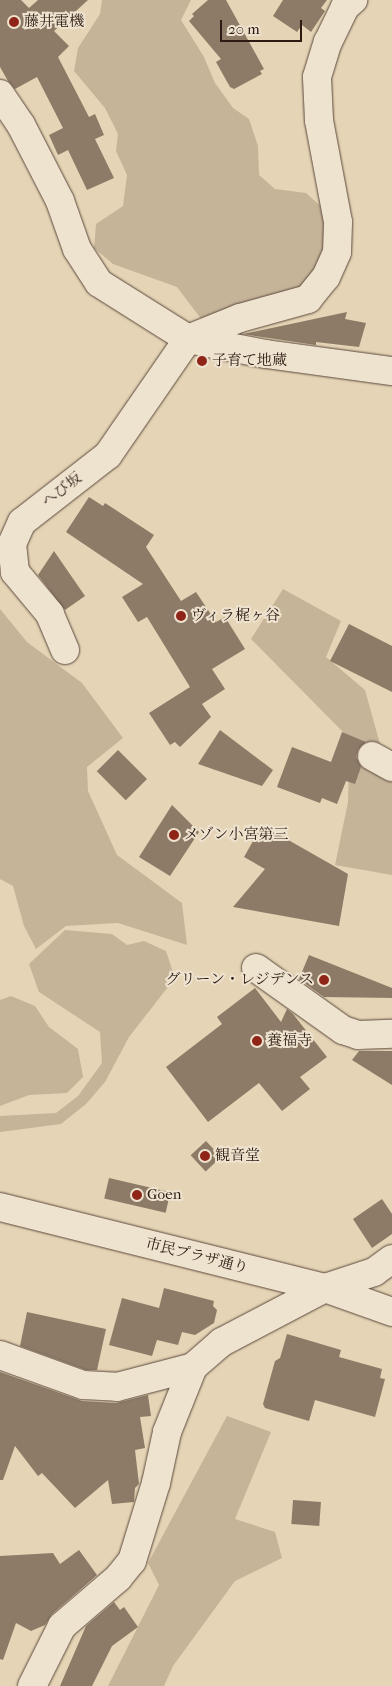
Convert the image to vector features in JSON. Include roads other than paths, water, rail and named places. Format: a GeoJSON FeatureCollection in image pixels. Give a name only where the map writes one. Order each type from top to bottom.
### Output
{"type":"FeatureCollection","features":[{"type":"Feature","properties":{"kind":"street"},"geometry":{"type":"LineString","coordinates":[[188,339],[240,318],[308,299],[326,277],[337,252],[338,222],[320,120],[317,77],[328,42],[345,7],[352,0]]}},
{"type":"Feature","properties":{"kind":"street"},"geometry":{"type":"LineString","coordinates":[[0,94],[21,124],[60,201],[77,249],[99,284],[188,339],[266,354],[392,371]]}},
{"type":"Feature","properties":{"kind":"street","name":"へび坂"},"geometry":{"type":"LineString","coordinates":[[65,650],[50,614],[15,572],[12,544],[22,522],[108,456],[188,339]]}},
{"type":"Feature","properties":{"kind":"street"},"geometry":{"type":"LineString","coordinates":[[256,968],[343,1030],[358,1035],[392,1034]]}},
{"type":"Feature","properties":{"kind":"street","name":"市民プラザ通り"},"geometry":{"type":"LineString","coordinates":[[0,1207],[325,1288],[392,1312]]}},
{"type":"Feature","properties":{"kind":"street"},"geometry":{"type":"LineString","coordinates":[[0,1355],[83,1385],[116,1387],[193,1367],[222,1342],[325,1288],[374,1272],[392,1258]]}},
{"type":"Feature","properties":{"kind":"street"},"geometry":{"type":"LineString","coordinates":[[32,1686],[62,1626],[118,1578],[132,1561],[156,1483],[167,1432],[193,1367]]}},
{"type":"Feature","properties":{"kind":"place","name":"藤井電機"},"geometry":{"type":"Point","coordinates":[14,22]}},
{"type":"Feature","properties":{"kind":"place","name":"子育て地蔵"},"geometry":{"type":"Point","coordinates":[202,361]}},
{"type":"Feature","properties":{"kind":"place","name":"ヴィラ梶ヶ谷"},"geometry":{"type":"Point","coordinates":[181,616]}},
{"type":"Feature","properties":{"kind":"place","name":"メゾン小宮第三"},"geometry":{"type":"Point","coordinates":[174,835]}},
{"type":"Feature","properties":{"kind":"place","name":"グリーン・レジデンス"},"geometry":{"type":"Point","coordinates":[324,980]}},
{"type":"Feature","properties":{"kind":"place","name":"養福寺"},"geometry":{"type":"Point","coordinates":[257,1041]}},
{"type":"Feature","properties":{"kind":"place","name":"観音堂"},"geometry":{"type":"Point","coordinates":[205,1156]}},
{"type":"Feature","properties":{"kind":"place","name":"Goen"},"geometry":{"type":"Point","coordinates":[137,1195]}}]}
